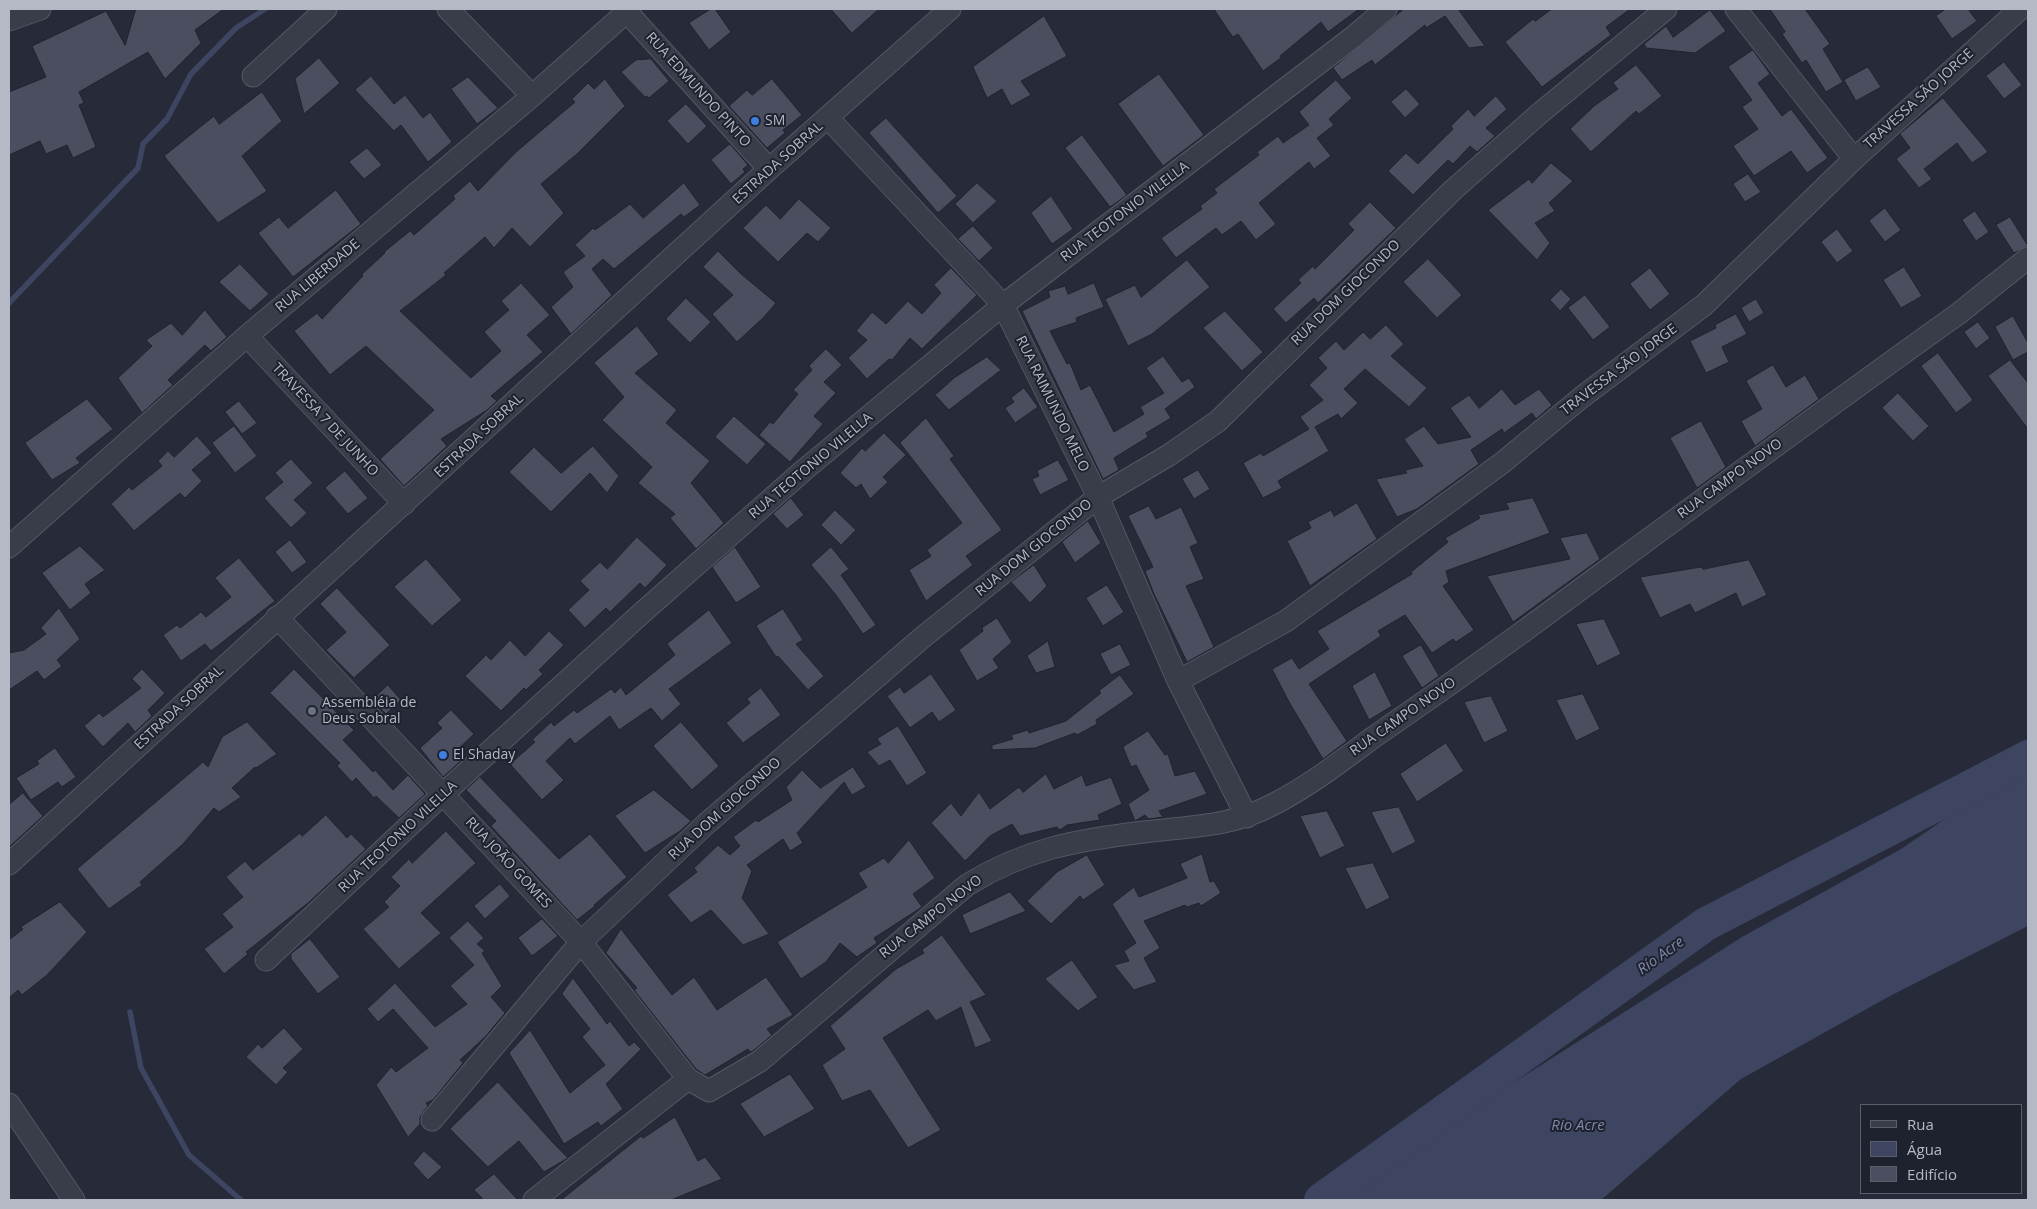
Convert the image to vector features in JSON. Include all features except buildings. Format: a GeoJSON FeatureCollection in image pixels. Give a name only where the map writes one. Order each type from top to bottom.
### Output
{"type":"FeatureCollection","features":[{"type":"Feature","properties":{"kind":"street"},"geometry":{"type":"LineString","coordinates":[[10,16],[40,9]]}},
{"type":"Feature","properties":{"kind":"street"},"geometry":{"type":"LineString","coordinates":[[253,76],[326,9]]}},
{"type":"Feature","properties":{"kind":"street"},"geometry":{"type":"LineString","coordinates":[[448,9],[532,96]]}},
{"type":"Feature","properties":{"kind":"street","name":"ESTRADA SOBRAL"},"geometry":{"type":"LineString","coordinates":[[9,864],[769,169],[950,9]]}},
{"type":"Feature","properties":{"kind":"street","name":"RUA TEOTONIO VILELLA"},"geometry":{"type":"LineString","coordinates":[[266,960],[444,793],[644,611],[804,470],[1003,305],[1353,37],[1386,9]]}},
{"type":"Feature","properties":{"kind":"street","name":"RUA DOM GIOCONDO"},"geometry":{"type":"LineString","coordinates":[[432,1120],[581,942],[706,824],[915,644],[1098,497],[1169,455],[1218,421],[1453,190],[1539,114],[1666,9]]}},
{"type":"Feature","properties":{"kind":"street"},"geometry":{"type":"LineString","coordinates":[[1736,9],[1854,159]]}},
{"type":"Feature","properties":{"kind":"street","name":"TRAVESSA SÃO JORGE"},"geometry":{"type":"LineString","coordinates":[[1178,681],[1286,621],[1502,463],[1582,397],[1704,305],[1854,159],[2020,9]]}},
{"type":"Feature","properties":{"kind":"street","name":"RUA LIBERDADE"},"geometry":{"type":"LineString","coordinates":[[9,547],[247,336],[532,96],[629,10]]}},
{"type":"Feature","properties":{"kind":"street","name":"RUA EDMUNDO PINTO"},"geometry":{"type":"LineString","coordinates":[[629,10],[769,169]]}},
{"type":"Feature","properties":{"kind":"street","name":"RUA RAIMUNDO MELO"},"geometry":{"type":"LineString","coordinates":[[828,118],[1003,305],[1098,497],[1178,681],[1247,817]]}},
{"type":"Feature","properties":{"kind":"street","name":"RUA CAMPO NOVO"},"geometry":{"type":"LineString","coordinates":[[737,1076],[760,1061],[967,885],[993,869],[1026,854],[1060,844],[1145,832],[1214,826],[1247,817],[1275,804],[1313,781],[1481,662],[1958,314],[2028,258]]}},
{"type":"Feature","properties":{"kind":"street","name":"TRAVESSA 7 DE JUNHO"},"geometry":{"type":"LineString","coordinates":[[247,336],[404,504]]}},
{"type":"Feature","properties":{"kind":"street","name":"RUA JOÃO GOMES"},"geometry":{"type":"LineString","coordinates":[[277,617],[444,793],[581,942],[688,1079],[709,1092],[737,1076]]}},
{"type":"Feature","properties":{"kind":"street"},"geometry":{"type":"LineString","coordinates":[[534,1200],[688,1079]]}},
{"type":"Feature","properties":{"kind":"street"},"geometry":{"type":"LineString","coordinates":[[9,1104],[74,1200]]}},
{"type":"Feature","properties":{"kind":"water","name":"Rio Acre"},"geometry":{"type":"Polygon","coordinates":[[[2028,762],[2028,926],[1890,996],[1741,1079],[1601,1200],[1335,1200],[1447,1125],[1742,937],[1901,849],[2028,762]]]}},
{"type":"Feature","properties":{"kind":"waterway"},"geometry":{"type":"LineString","coordinates":[[9,303],[138,168],[143,144],[167,119],[191,74],[236,28],[265,9]]}},
{"type":"Feature","properties":{"kind":"waterway","name":"Río Acre"},"geometry":{"type":"LineString","coordinates":[[1321,1200],[1706,924],[2028,757]]}},
{"type":"Feature","properties":{"kind":"waterway"},"geometry":{"type":"LineString","coordinates":[[130,1012],[141,1068],[189,1155],[241,1200]]}},
{"type":"Feature","properties":{"kind":"place","name":"SM"},"geometry":{"type":"Point","coordinates":[755,121]}},
{"type":"Feature","properties":{"kind":"place","name":"Assembléia de Deus Sobral"},"geometry":{"type":"Point","coordinates":[312,711]}},
{"type":"Feature","properties":{"kind":"place","name":"El Shaday"},"geometry":{"type":"Point","coordinates":[443,755]}}]}
